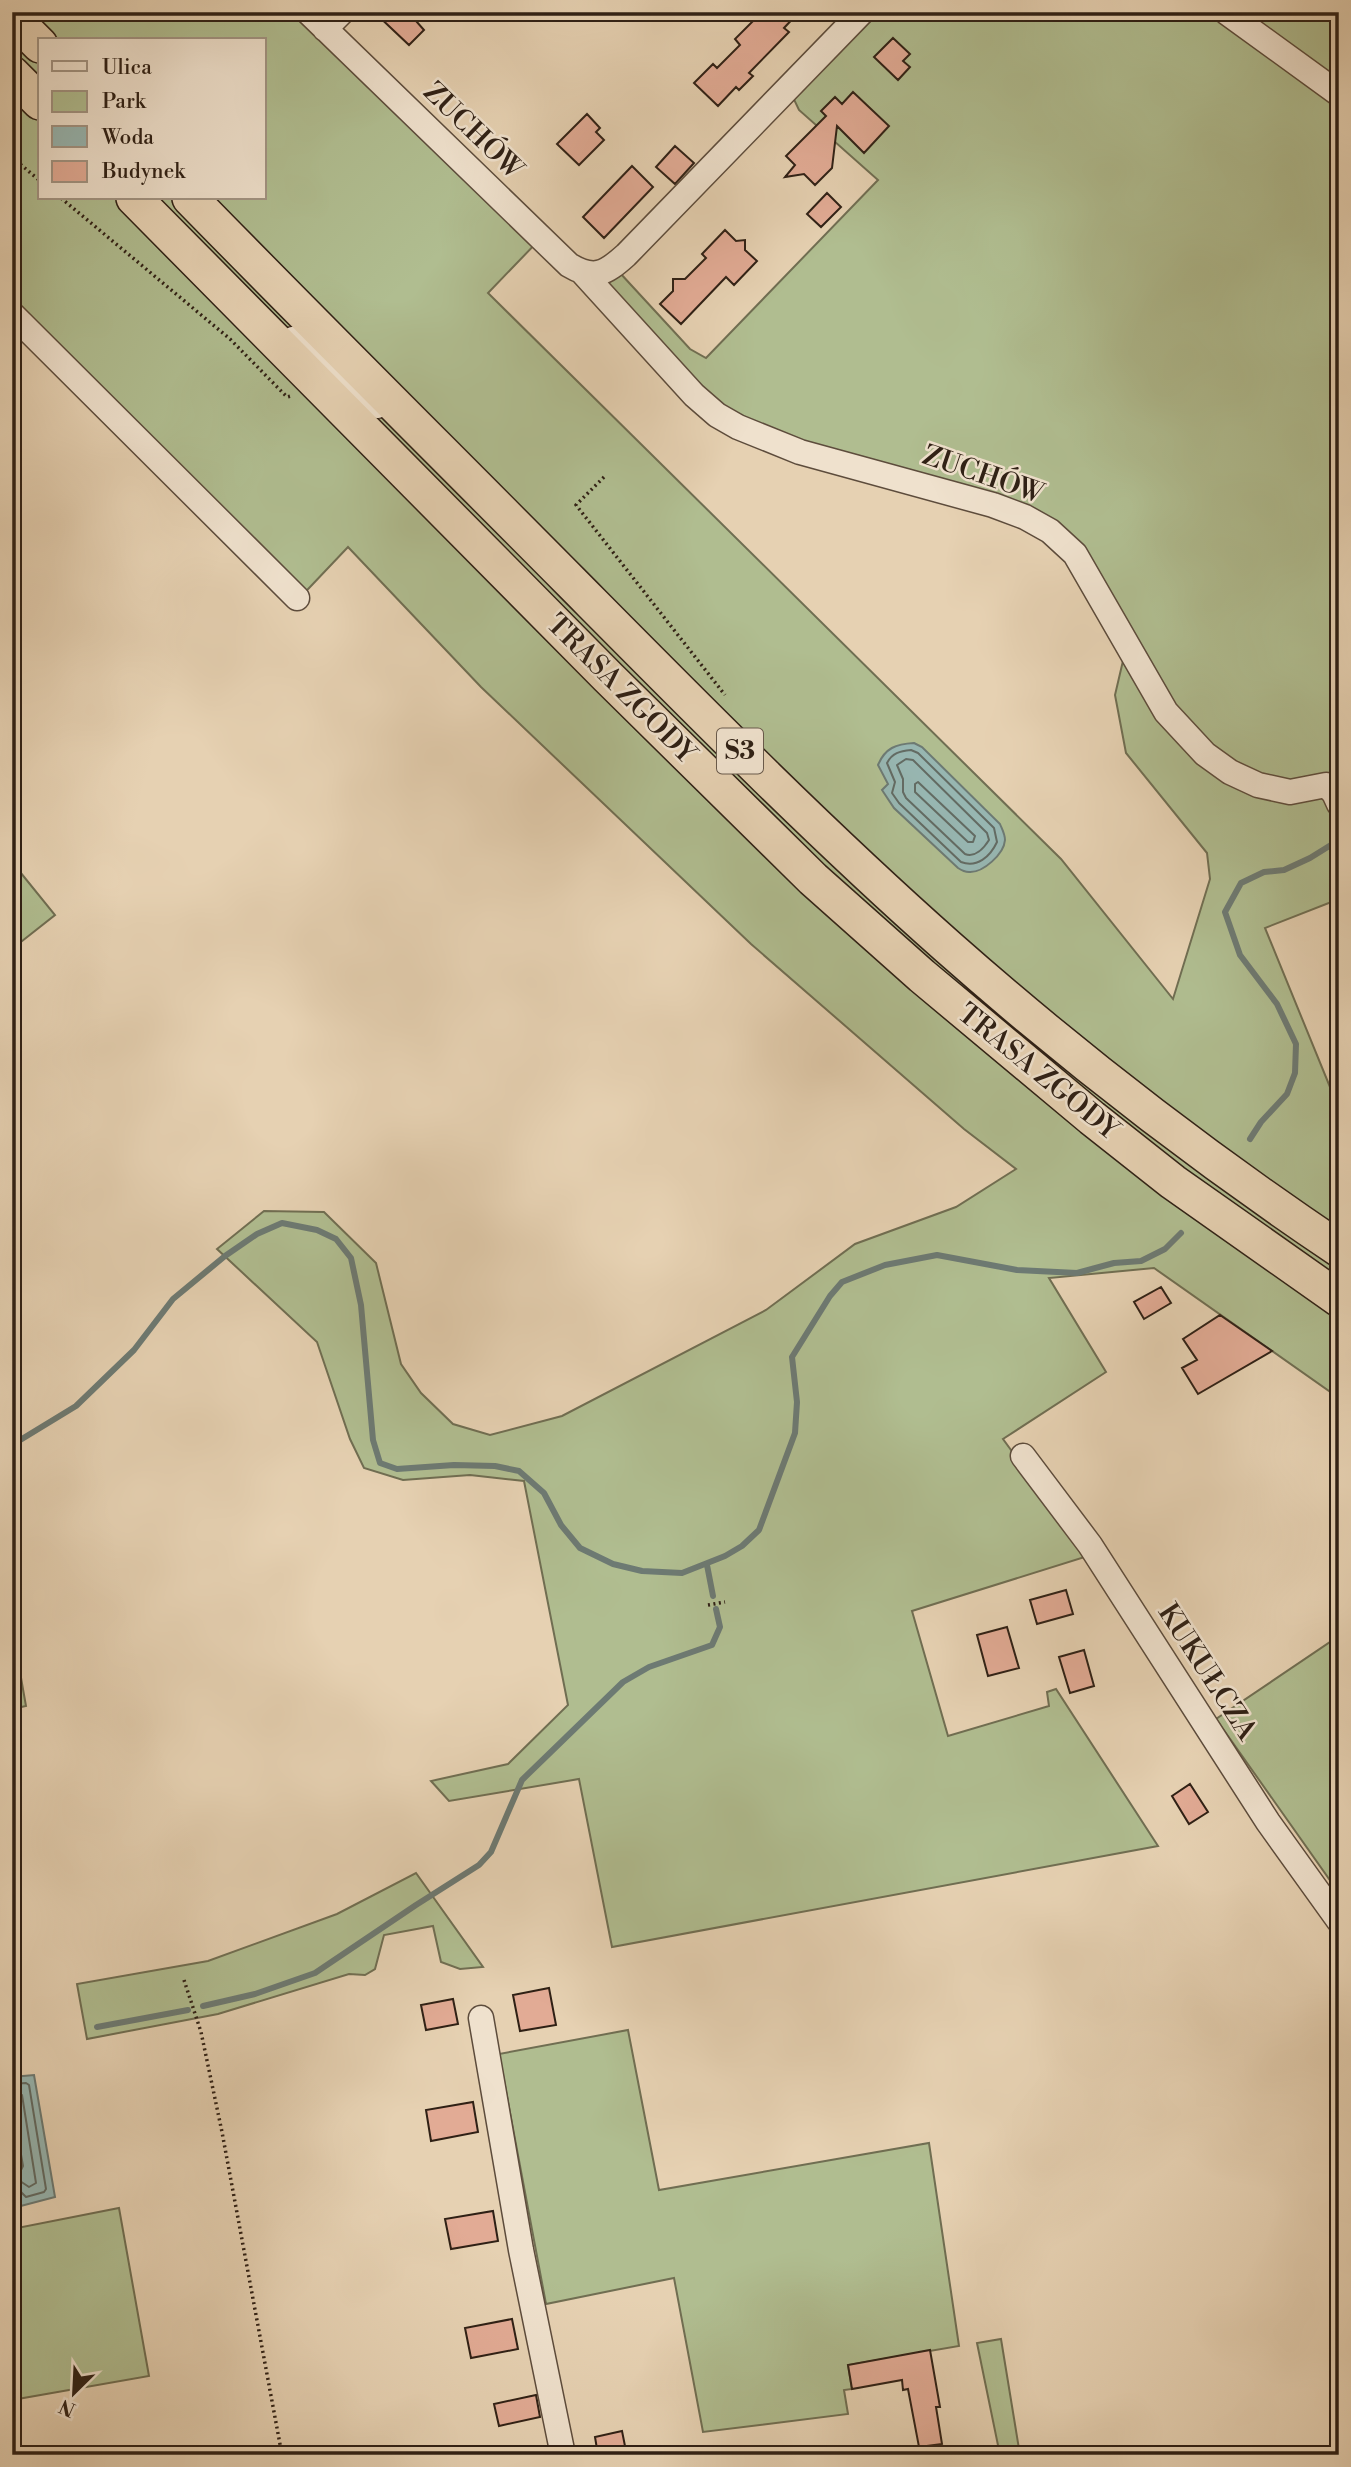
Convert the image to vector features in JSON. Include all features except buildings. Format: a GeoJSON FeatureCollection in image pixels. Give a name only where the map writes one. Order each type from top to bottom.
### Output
{"type":"FeatureCollection","features":[{"type":"Feature","properties":{"kind":"highway"},"geometry":{"type":"LineString","coordinates":[[12,74],[38,100]]}},
{"type":"Feature","properties":{"kind":"highway","name":"TRASA ZGODY"},"geometry":{"type":"LineString","coordinates":[[136,200],[448,517],[813,879],[922,976],[1173,1182],[1339,1299]]}},
{"type":"Feature","properties":{"kind":"highway","name":"TRASA ZGODY"},"geometry":{"type":"LineString","coordinates":[[192,200],[732,744],[949,948],[1032,1019],[1120,1088],[1222,1166],[1339,1249]]}},
{"type":"Feature","properties":{"kind":"street"},"geometry":{"type":"LineString","coordinates":[[583,273],[601,273],[626,255],[862,12]]}},
{"type":"Feature","properties":{"kind":"street"},"geometry":{"type":"LineString","coordinates":[[1230,13],[1339,94]]}},
{"type":"Feature","properties":{"kind":"street","name":"ZUCHÓW"},"geometry":{"type":"LineString","coordinates":[[325,18],[569,265],[583,273],[694,395],[717,415],[738,427],[800,452],[993,505],[1026,517],[1050,531],[1075,554],[1166,712],[1205,754],[1230,772],[1258,785],[1290,792],[1325,785],[1334,793],[1339,804]]}},
{"type":"Feature","properties":{"kind":"street"},"geometry":{"type":"LineString","coordinates":[[224,232],[448,517]]}},
{"type":"Feature","properties":{"kind":"street"},"geometry":{"type":"LineString","coordinates":[[195,259],[479,489]]}},
{"type":"Feature","properties":{"kind":"street"},"geometry":{"type":"LineString","coordinates":[[12,314],[297,598]]}},
{"type":"Feature","properties":{"kind":"street","name":"KUKUŁCZA"},"geometry":{"type":"LineString","coordinates":[[1023,1456],[1090,1545],[1268,1822],[1339,1921]]}},
{"type":"Feature","properties":{"kind":"street"},"geometry":{"type":"LineString","coordinates":[[481,2018],[521,2250],[563,2455]]}},
{"type":"Feature","properties":{"kind":"path"},"geometry":{"type":"LineString","coordinates":[[12,157],[38,179]]}},
{"type":"Feature","properties":{"kind":"path"},"geometry":{"type":"LineString","coordinates":[[63,200],[230,340],[287,397],[291,396]]}},
{"type":"Feature","properties":{"kind":"path"},"geometry":{"type":"LineString","coordinates":[[604,477],[576,505],[731,702]]}},
{"type":"Feature","properties":{"kind":"path"},"geometry":{"type":"LineString","coordinates":[[708,1605],[725,1602]]}},
{"type":"Feature","properties":{"kind":"path"},"geometry":{"type":"LineString","coordinates":[[184,1980],[201,2032],[222,2132],[282,2455]]}},
{"type":"Feature","properties":{"kind":"green space"},"geometry":{"type":"Polygon","coordinates":[[[12,12],[207,12],[213,18],[217,12],[298,12],[541,238],[488,293],[1061,859],[1173,999],[1210,879],[1207,853],[1126,753],[1115,695],[1126,648],[1064,535],[729,422],[593,281],[620,273],[690,349],[706,358],[878,180],[799,110],[789,89],[863,12],[1339,12],[1339,899],[1265,928],[1339,1109],[1339,1398],[1154,1268],[1049,1278],[1106,1372],[1003,1439],[1088,1556],[912,1611],[948,1736],[1049,1706],[1047,1692],[1056,1689],[1158,1846],[612,1947],[579,1779],[449,1801],[431,1781],[508,1764],[568,1705],[524,1481],[470,1475],[403,1480],[364,1468],[350,1439],[317,1342],[217,1249],[264,1211],[324,1212],[376,1263],[401,1364],[421,1393],[453,1424],[490,1435],[562,1416],[766,1310],[855,1244],[956,1207],[1016,1169],[964,1129],[751,944],[481,687],[348,547],[292,606],[12,320],[12,12]]]}},
{"type":"Feature","properties":{"kind":"green space"},"geometry":{"type":"Polygon","coordinates":[[[12,862],[55,915],[12,949],[12,862]]]}},
{"type":"Feature","properties":{"kind":"green space"},"geometry":{"type":"Polygon","coordinates":[[[12,1627],[26,1706],[12,1709],[12,1627]]]}},
{"type":"Feature","properties":{"kind":"green space"},"geometry":{"type":"Polygon","coordinates":[[[1339,1636],[1339,1893],[1216,1719],[1339,1636]]]}},
{"type":"Feature","properties":{"kind":"green space"},"geometry":{"type":"Polygon","coordinates":[[[416,1873],[483,1967],[460,1969],[441,1962],[433,1926],[384,1935],[375,1969],[365,1975],[349,1974],[218,2014],[87,2039],[77,1984],[208,1961],[337,1914],[416,1873]]]}},
{"type":"Feature","properties":{"kind":"green space"},"geometry":{"type":"Polygon","coordinates":[[[628,2030],[659,2190],[929,2143],[959,2346],[848,2365],[852,2389],[844,2390],[848,2414],[703,2432],[674,2278],[546,2304],[499,2054],[628,2030]]]}},
{"type":"Feature","properties":{"kind":"green space"},"geometry":{"type":"Polygon","coordinates":[[[119,2208],[149,2376],[12,2400],[12,2229],[119,2208]]]}},
{"type":"Feature","properties":{"kind":"green space"},"geometry":{"type":"Polygon","coordinates":[[[1001,2339],[1020,2455],[1000,2455],[977,2343],[1001,2339]]]}},
{"type":"Feature","properties":{"kind":"water"},"geometry":{"type":"Polygon","coordinates":[[[914,743],[922,747],[1000,824],[1004,845],[997,857],[986,866],[968,872],[958,868],[894,808],[882,790],[888,784],[878,765],[881,759],[892,748],[914,743]]]}},
{"type":"Feature","properties":{"kind":"water"},"geometry":{"type":"Polygon","coordinates":[[[34,2075],[55,2197],[17,2207],[12,2176],[12,2077],[34,2075]]]}},
{"type":"Feature","properties":{"kind":"waterway"},"geometry":{"type":"LineString","coordinates":[[1250,1139],[1261,1122],[1287,1094],[1295,1073],[1296,1044],[1277,1004],[1240,955],[1225,912],[1241,883],[1264,872],[1284,870],[1339,840]]}},
{"type":"Feature","properties":{"kind":"waterway"},"geometry":{"type":"LineString","coordinates":[[12,1445],[76,1406],[134,1350],[173,1299],[225,1256],[257,1234],[282,1223],[317,1230],[336,1239],[351,1258],[361,1305],[373,1440],[380,1463],[397,1469],[454,1465],[495,1466],[519,1471],[544,1493],[561,1525],[580,1548],[613,1564],[642,1571],[682,1573],[725,1556],[742,1546],[759,1530],[795,1433],[797,1402],[792,1357],[830,1296],[842,1282],[885,1265],[937,1255],[1017,1270],[1077,1273],[1114,1263],[1141,1261],[1165,1249],[1181,1233]]}},
{"type":"Feature","properties":{"kind":"waterway"},"geometry":{"type":"LineString","coordinates":[[707,1565],[713,1596]]}},
{"type":"Feature","properties":{"kind":"waterway"},"geometry":{"type":"LineString","coordinates":[[203,2006],[255,1994],[315,1973],[479,1865],[491,1852],[522,1780],[623,1682],[649,1667],[712,1645],[720,1627],[716,1609]]}},
{"type":"Feature","properties":{"kind":"waterway"},"geometry":{"type":"LineString","coordinates":[[97,2027],[188,2010]]}}]}
